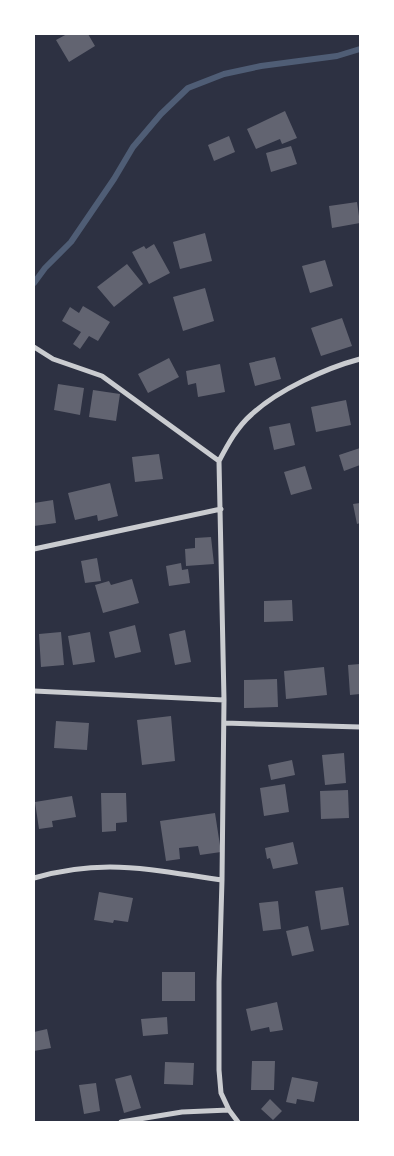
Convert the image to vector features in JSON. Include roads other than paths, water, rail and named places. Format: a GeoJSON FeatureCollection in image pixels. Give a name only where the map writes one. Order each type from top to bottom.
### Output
{"type":"FeatureCollection","features":[{"type":"Feature","properties":{"kind":"street"},"geometry":{"type":"LineString","coordinates":[[34,347],[53,359],[102,376],[219,461]]}},
{"type":"Feature","properties":{"kind":"street"},"geometry":{"type":"LineString","coordinates":[[238,1122],[229,1110],[221,1093],[219,1070],[224,700],[219,461],[232,438],[251,414],[280,394],[312,377],[360,359]]}},
{"type":"Feature","properties":{"kind":"street"},"geometry":{"type":"LineString","coordinates":[[34,549],[221,509]]}},
{"type":"Feature","properties":{"kind":"street"},"geometry":{"type":"LineString","coordinates":[[34,691],[224,700]]}},
{"type":"Feature","properties":{"kind":"street"},"geometry":{"type":"LineString","coordinates":[[224,723],[360,727]]}},
{"type":"Feature","properties":{"kind":"street"},"geometry":{"type":"LineString","coordinates":[[34,878],[79,869],[110,867],[138,868],[222,880]]}},
{"type":"Feature","properties":{"kind":"street"},"geometry":{"type":"LineString","coordinates":[[121,1122],[182,1112],[229,1110]]}},
{"type":"Feature","properties":{"kind":"waterway"},"geometry":{"type":"LineString","coordinates":[[34,283],[45,268],[71,242],[114,179],[133,147],[161,114],[188,88],[224,74],[261,66],[337,56],[360,49]]}}]}
